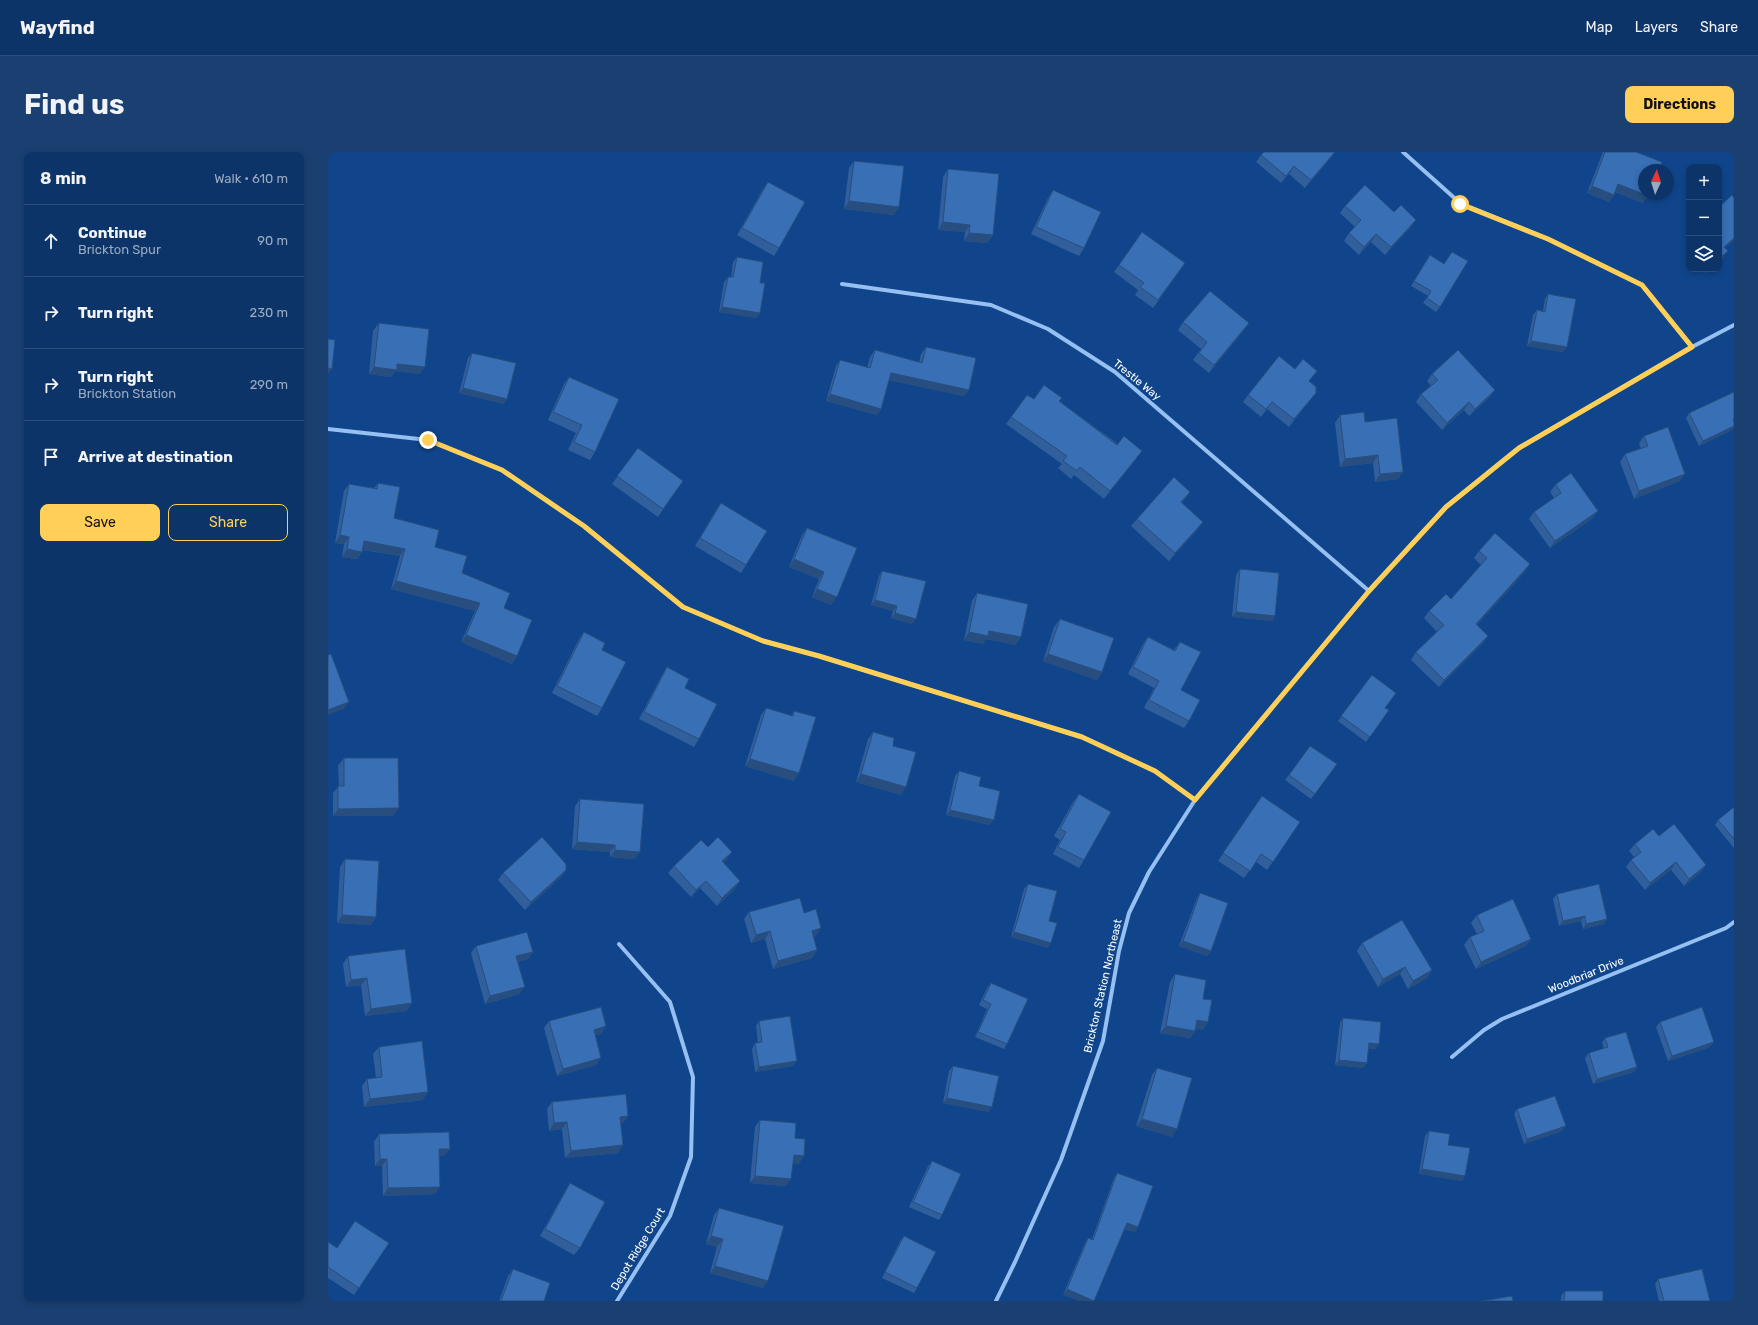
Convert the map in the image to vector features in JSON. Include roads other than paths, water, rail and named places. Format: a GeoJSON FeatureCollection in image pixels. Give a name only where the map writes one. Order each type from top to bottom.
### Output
{"type":"FeatureCollection","features":[{"type":"Feature","properties":{"kind":"street"},"geometry":{"type":"LineString","coordinates":[[1403,152],[1460,204],[1548,239],[1642,285],[1692,347]]}},
{"type":"Feature","properties":{"kind":"street","name":"Trestle Way"},"geometry":{"type":"LineString","coordinates":[[842,284],[991,305],[1048,329],[1115,372],[1369,591]]}},
{"type":"Feature","properties":{"kind":"street","name":"Brickton Station Northeast"},"geometry":{"type":"LineString","coordinates":[[996,1301],[1016,1262],[1061,1160],[1103,1041],[1119,951],[1129,913],[1149,872],[1195,800],[1369,591],[1446,507],[1519,448],[1692,347],[1734,325]]}},
{"type":"Feature","properties":{"kind":"street"},"geometry":{"type":"LineString","coordinates":[[328,429],[428,440],[502,470],[584,526],[683,607],[763,641],[819,656],[1082,737],[1155,771],[1195,800]]}},
{"type":"Feature","properties":{"kind":"street","name":"Woodbriar Drive"},"geometry":{"type":"LineString","coordinates":[[1452,1057],[1484,1030],[1502,1019],[1726,928],[1734,922]]}},
{"type":"Feature","properties":{"kind":"street","name":"Depot Ridge Court"},"geometry":{"type":"LineString","coordinates":[[617,1301],[670,1216],[690,1157],[693,1077],[670,1002],[619,944]]}}]}
